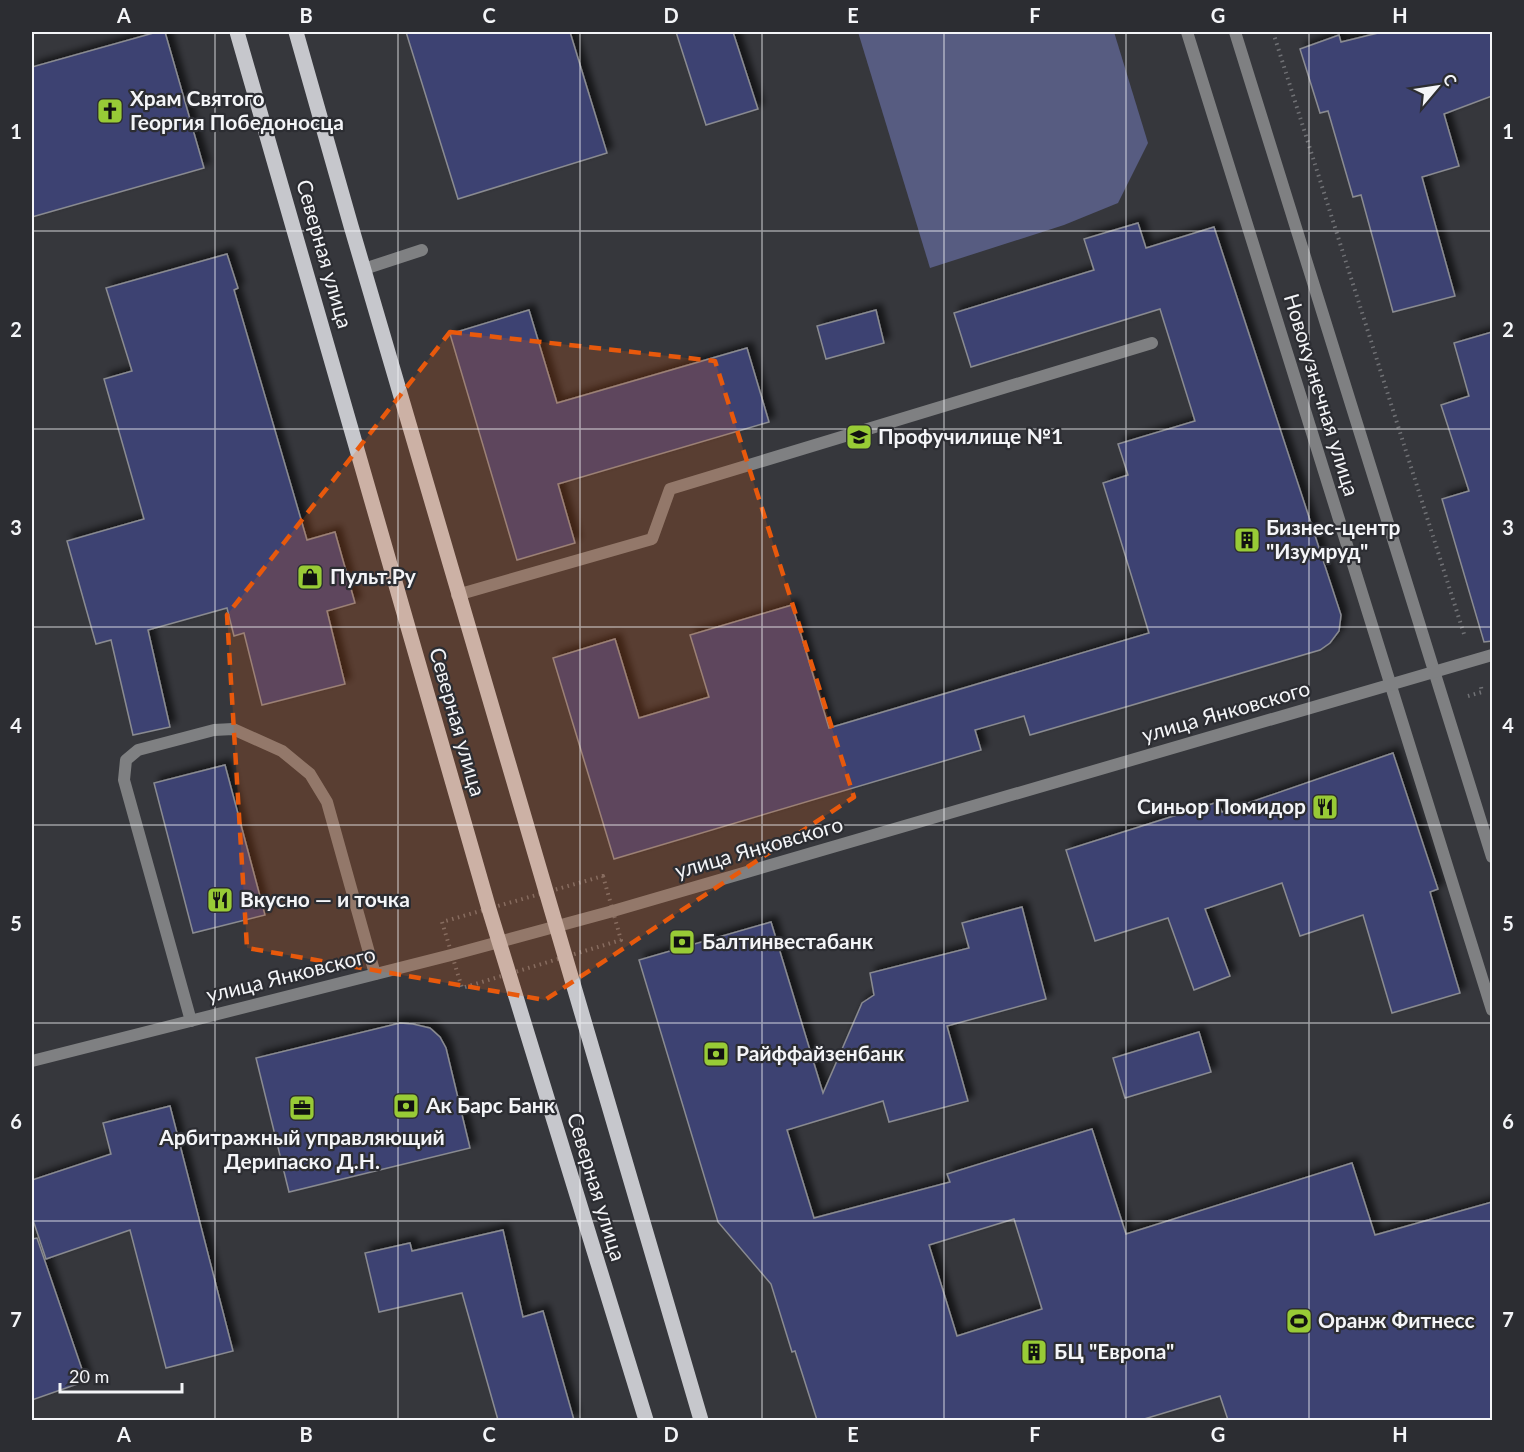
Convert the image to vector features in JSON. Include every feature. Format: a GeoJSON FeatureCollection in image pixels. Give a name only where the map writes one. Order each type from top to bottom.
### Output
{"type":"FeatureCollection","features":[{"type":"Feature","properties":{"kind":"main road","name":"Северная улица"},"geometry":{"type":"LineString","coordinates":[[237,32],[499,942],[646,1420]]}},
{"type":"Feature","properties":{"kind":"main road","name":"Северная улица"},"geometry":{"type":"LineString","coordinates":[[296,32],[457,595],[701,1420]]}},
{"type":"Feature","properties":{"kind":"street","name":"Новокузнечная улица"},"geometry":{"type":"LineString","coordinates":[[1187,32],[1492,1010]]}},
{"type":"Feature","properties":{"kind":"street","name":"Новокузнечная улица"},"geometry":{"type":"LineString","coordinates":[[1235,32],[1492,857]]}},
{"type":"Feature","properties":{"kind":"street"},"geometry":{"type":"LineString","coordinates":[[364,269],[422,250]]}},
{"type":"Feature","properties":{"kind":"street"},"geometry":{"type":"LineString","coordinates":[[457,595],[652,539],[670,489],[1152,343]]}},
{"type":"Feature","properties":{"kind":"street","name":"улица Янковского"},"geometry":{"type":"LineString","coordinates":[[32,1061],[613,911],[1492,655]]}},
{"type":"Feature","properties":{"kind":"street"},"geometry":{"type":"LineString","coordinates":[[191,1021],[123,780],[126,760],[138,750],[214,730],[233,729],[282,751],[310,774],[327,802],[375,974]]}},
{"type":"Feature","properties":{"kind":"path"},"geometry":{"type":"LineString","coordinates":[[1273,32],[1482,692]]}},
{"type":"Feature","properties":{"kind":"highlighted area"},"geometry":{"type":"Polygon","coordinates":[[[450,332],[715,361],[854,797],[545,1000],[247,948],[227,615],[450,332]]]}},
{"type":"Feature","properties":{"kind":"shaded area"},"geometry":{"type":"Polygon","coordinates":[[[858,32],[1114,32],[1148,143],[1118,203],[1064,225],[930,268],[858,32]]]}},
{"type":"Feature","properties":{"kind":"building","name":"Храм Святого Георгия Победоносца"},"geometry":{"type":"Polygon","coordinates":[[[157,32],[165,32],[204,168],[32,217],[32,67],[157,32]]]}},
{"type":"Feature","properties":{"kind":"building"},"geometry":{"type":"Polygon","coordinates":[[[406,32],[570,32],[607,153],[458,199],[406,32]]]}},
{"type":"Feature","properties":{"kind":"building"},"geometry":{"type":"Polygon","coordinates":[[[676,32],[733,32],[758,109],[706,125],[676,32]]]}},
{"type":"Feature","properties":{"kind":"building"},"geometry":{"type":"Polygon","coordinates":[[[1382,32],[1492,32],[1492,96],[1444,114],[1459,166],[1422,177],[1455,296],[1393,312],[1361,195],[1353,197],[1328,111],[1320,113],[1300,49],[1339,35],[1341,42],[1382,32]]]}},
{"type":"Feature","properties":{"kind":"building"},"geometry":{"type":"Polygon","coordinates":[[[1138,223],[1146,248],[1214,227],[1341,615],[1339,631],[1330,643],[1320,650],[1030,735],[1024,716],[975,730],[981,750],[614,859],[553,658],[615,639],[639,718],[709,697],[690,635],[792,605],[829,728],[1149,633],[1103,483],[1128,475],[1118,444],[1195,421],[1160,309],[971,367],[954,313],[1094,270],[1084,239],[1138,223]]]}},
{"type":"Feature","properties":{"kind":"building"},"geometry":{"type":"Polygon","coordinates":[[[227,254],[238,288],[234,290],[307,540],[335,532],[355,603],[327,611],[345,684],[262,705],[244,633],[234,636],[227,608],[148,630],[170,727],[133,735],[111,640],[96,644],[67,541],[144,519],[104,379],[132,371],[106,288],[227,254]]]}},
{"type":"Feature","properties":{"kind":"building"},"geometry":{"type":"Polygon","coordinates":[[[529,310],[557,403],[747,348],[769,422],[558,484],[575,543],[517,560],[450,334],[529,310]]]}},
{"type":"Feature","properties":{"kind":"building"},"geometry":{"type":"Polygon","coordinates":[[[876,310],[884,343],[826,359],[817,326],[876,310]]]}},
{"type":"Feature","properties":{"kind":"building"},"geometry":{"type":"Polygon","coordinates":[[[1492,332],[1492,641],[1484,642],[1442,499],[1469,491],[1441,405],[1469,396],[1454,343],[1492,332]]]}},
{"type":"Feature","properties":{"kind":"building"},"geometry":{"type":"Polygon","coordinates":[[[1393,753],[1438,889],[1430,892],[1460,993],[1392,1013],[1363,915],[1300,936],[1282,883],[1205,909],[1230,976],[1194,990],[1168,918],[1095,941],[1066,850],[1218,802],[1222,812],[1393,753]]]}},
{"type":"Feature","properties":{"kind":"building"},"geometry":{"type":"Polygon","coordinates":[[[225,765],[265,915],[193,933],[154,783],[225,765]]]}},
{"type":"Feature","properties":{"kind":"building"},"geometry":{"type":"Polygon","coordinates":[[[1022,907],[1046,999],[947,1026],[968,1101],[889,1122],[883,1101],[787,1130],[814,1218],[950,1182],[947,1174],[1092,1129],[1126,1234],[1352,1163],[1375,1235],[1492,1202],[1492,1420],[1228,1420],[1220,1396],[1141,1420],[817,1420],[795,1351],[792,1352],[771,1284],[718,1222],[639,960],[771,922],[823,1093],[862,1003],[874,995],[870,973],[969,948],[962,923],[1022,907]],[[1014,1219],[929,1245],[957,1336],[1042,1309],[1014,1219]]]}},
{"type":"Feature","properties":{"kind":"building"},"geometry":{"type":"Polygon","coordinates":[[[400,1023],[430,1028],[440,1037],[446,1048],[470,1148],[289,1192],[256,1058],[400,1023]]]}},
{"type":"Feature","properties":{"kind":"building"},"geometry":{"type":"Polygon","coordinates":[[[1199,1032],[1211,1072],[1125,1098],[1113,1058],[1199,1032]]]}},
{"type":"Feature","properties":{"kind":"building"},"geometry":{"type":"Polygon","coordinates":[[[170,1106],[233,1351],[166,1368],[130,1230],[46,1259],[32,1217],[32,1180],[111,1154],[103,1123],[170,1106]]]}},
{"type":"Feature","properties":{"kind":"building"},"geometry":{"type":"Polygon","coordinates":[[[503,1230],[523,1317],[543,1311],[574,1420],[498,1420],[462,1293],[379,1312],[365,1253],[410,1243],[412,1251],[503,1230]]]}},
{"type":"Feature","properties":{"kind":"building"},"geometry":{"type":"Polygon","coordinates":[[[37,1238],[86,1381],[32,1400],[32,1239],[37,1238]]]}},
{"type":"Feature","properties":{"kind":"place","name":"Храм Святого Георгия Победоносца"},"geometry":{"type":"Point","coordinates":[110,111]}},
{"type":"Feature","properties":{"kind":"place","name":"Профучилище №1"},"geometry":{"type":"Point","coordinates":[859,437]}},
{"type":"Feature","properties":{"kind":"place","name":"Бизнес-центр \"Изумруд\""},"geometry":{"type":"Point","coordinates":[1247,540]}},
{"type":"Feature","properties":{"kind":"place","name":"Пульт.Ру"},"geometry":{"type":"Point","coordinates":[310,577]}},
{"type":"Feature","properties":{"kind":"place","name":"Синьор Помидор"},"geometry":{"type":"Point","coordinates":[1325,807]}},
{"type":"Feature","properties":{"kind":"place","name":"Вкусно — и точка"},"geometry":{"type":"Point","coordinates":[220,900]}},
{"type":"Feature","properties":{"kind":"place","name":"Балтинвестабанк"},"geometry":{"type":"Point","coordinates":[682,942]}},
{"type":"Feature","properties":{"kind":"place","name":"Райффайзенбанк"},"geometry":{"type":"Point","coordinates":[716,1054]}},
{"type":"Feature","properties":{"kind":"place","name":"Ак Барс Банк"},"geometry":{"type":"Point","coordinates":[406,1106]}},
{"type":"Feature","properties":{"kind":"place","name":"Арбитражный управляющий Дерипаско Д.Н."},"geometry":{"type":"Point","coordinates":[302,1108]}},
{"type":"Feature","properties":{"kind":"place","name":"Оранж Фитнесс"},"geometry":{"type":"Point","coordinates":[1299,1321]}},
{"type":"Feature","properties":{"kind":"place","name":"БЦ \"Европа\""},"geometry":{"type":"Point","coordinates":[1034,1352]}}]}
